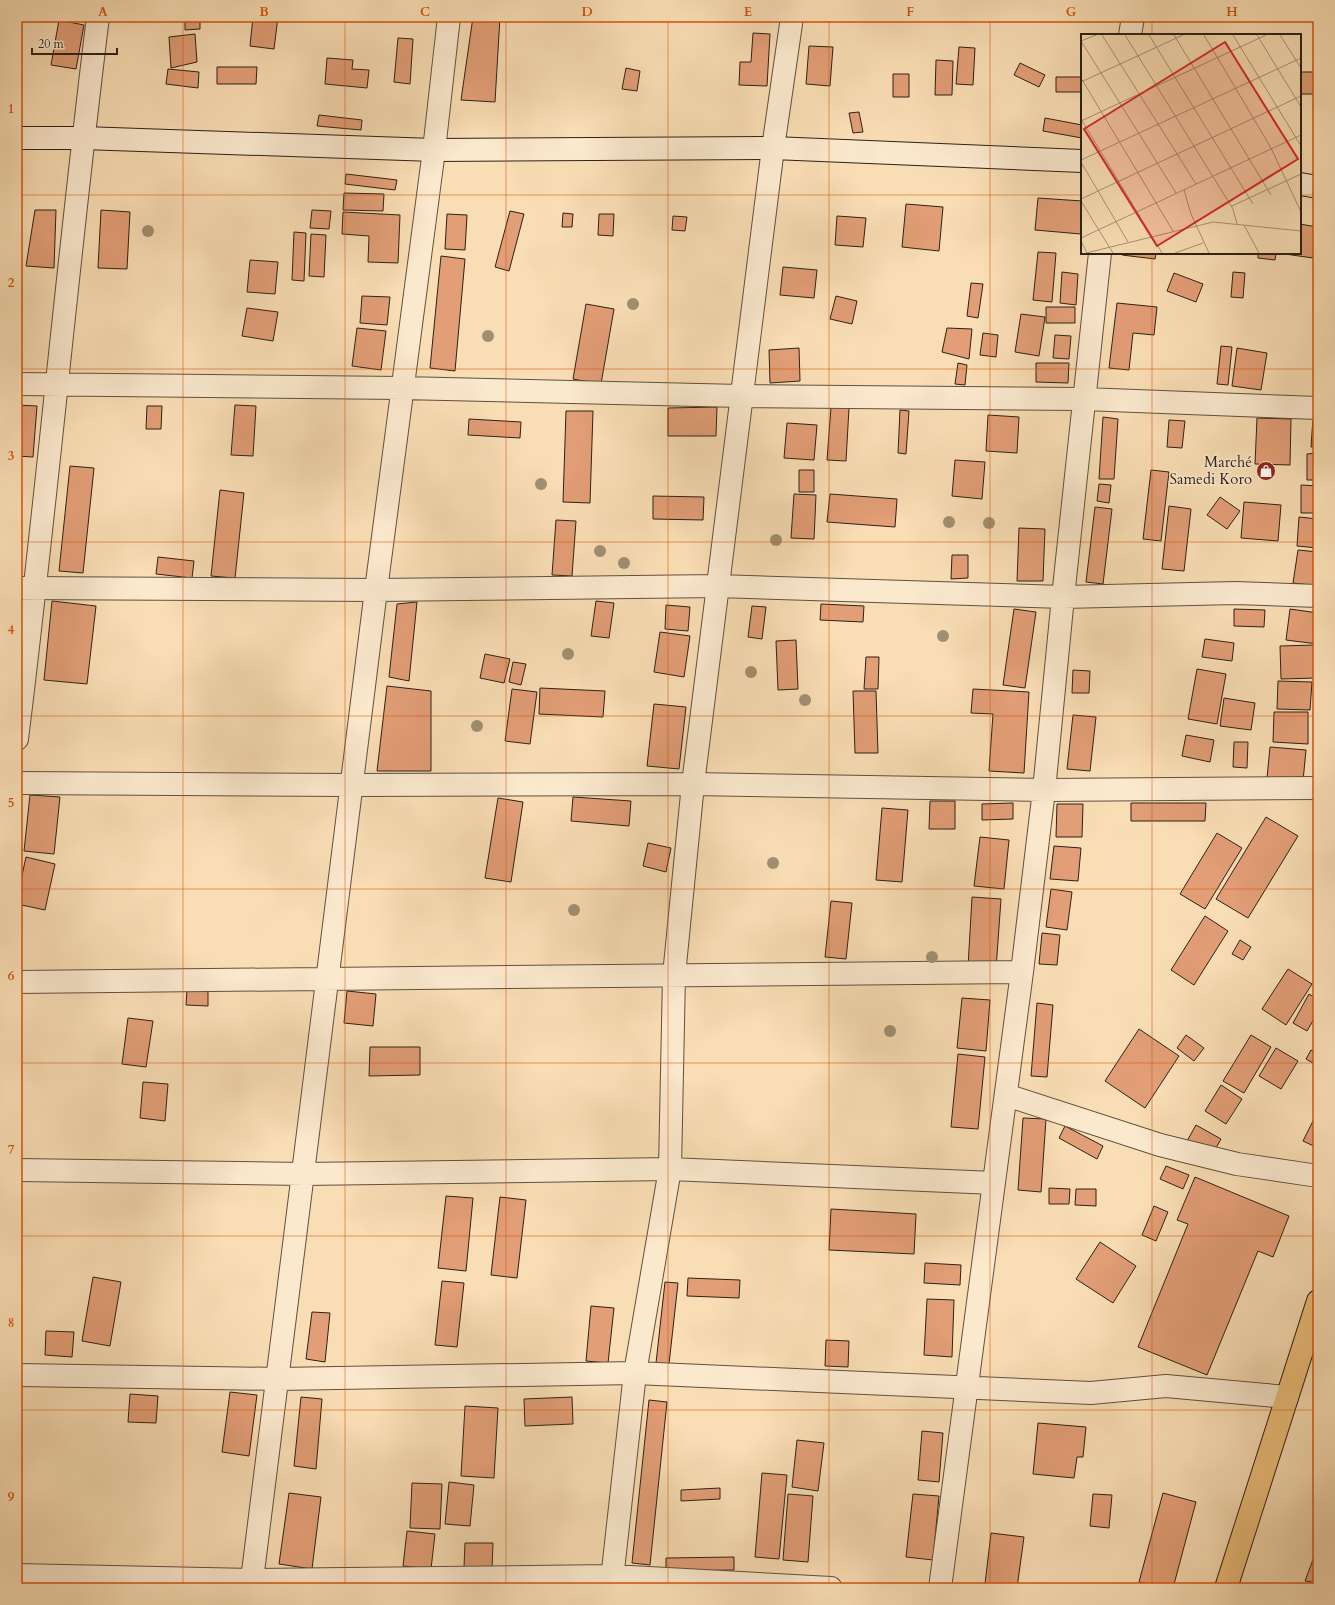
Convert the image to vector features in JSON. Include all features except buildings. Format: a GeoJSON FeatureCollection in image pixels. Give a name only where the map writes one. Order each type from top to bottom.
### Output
{"type":"FeatureCollection","features":[{"type":"Feature","properties":{"kind":"main road"},"geometry":{"type":"LineString","coordinates":[[1226,1588],[1318,1301]]}},
{"type":"Feature","properties":{"kind":"street"},"geometry":{"type":"LineString","coordinates":[[17,738],[26,588],[57,385],[83,138],[98,17]]}},
{"type":"Feature","properties":{"kind":"street"},"geometry":{"type":"LineString","coordinates":[[252,1584],[376,590],[434,150],[449,17]]}},
{"type":"Feature","properties":{"kind":"street"},"geometry":{"type":"LineString","coordinates":[[611,1582],[636,1372],[670,1169],[674,975],[693,784],[773,148],[792,17]]}},
{"type":"Feature","properties":{"kind":"street"},"geometry":{"type":"LineString","coordinates":[[1130,34],[1133,17]]}},
{"type":"Feature","properties":{"kind":"street"},"geometry":{"type":"LineString","coordinates":[[17,138],[83,138],[434,150],[773,148],[1081,161]]}},
{"type":"Feature","properties":{"kind":"street"},"geometry":{"type":"LineString","coordinates":[[1301,184],[1318,186]]}},
{"type":"Feature","properties":{"kind":"street"},"geometry":{"type":"LineString","coordinates":[[940,1588],[1022,972],[1044,790],[1100,254]]}},
{"type":"Feature","properties":{"kind":"street"},"geometry":{"type":"LineString","coordinates":[[17,384],[402,388],[741,396],[1084,399],[1318,408]]}},
{"type":"Feature","properties":{"kind":"street"},"geometry":{"type":"LineString","coordinates":[[26,588],[376,590],[717,586],[1063,597],[1235,593],[1318,596]]}},
{"type":"Feature","properties":{"kind":"street"},"geometry":{"type":"LineString","coordinates":[[17,783],[352,785],[693,784],[1044,790],[1318,788]]}},
{"type":"Feature","properties":{"kind":"street"},"geometry":{"type":"LineString","coordinates":[[17,982],[1022,972]]}},
{"type":"Feature","properties":{"kind":"street"},"geometry":{"type":"LineString","coordinates":[[1006,1094],[1160,1145],[1237,1164],[1318,1176]]}},
{"type":"Feature","properties":{"kind":"street"},"geometry":{"type":"LineString","coordinates":[[17,1170],[304,1174],[670,1169],[994,1183]]}},
{"type":"Feature","properties":{"kind":"street"},"geometry":{"type":"LineString","coordinates":[[17,1375],[278,1379],[636,1372],[1091,1393],[1166,1386],[1287,1397]]}},
{"type":"Feature","properties":{"kind":"street"},"geometry":{"type":"LineString","coordinates":[[17,1575],[252,1584],[611,1582],[831,1588]]}},
{"type":"Feature","properties":{"kind":"place","name":"Marché Samedi Koro"},"geometry":{"type":"Point","coordinates":[1266,471]}}]}
